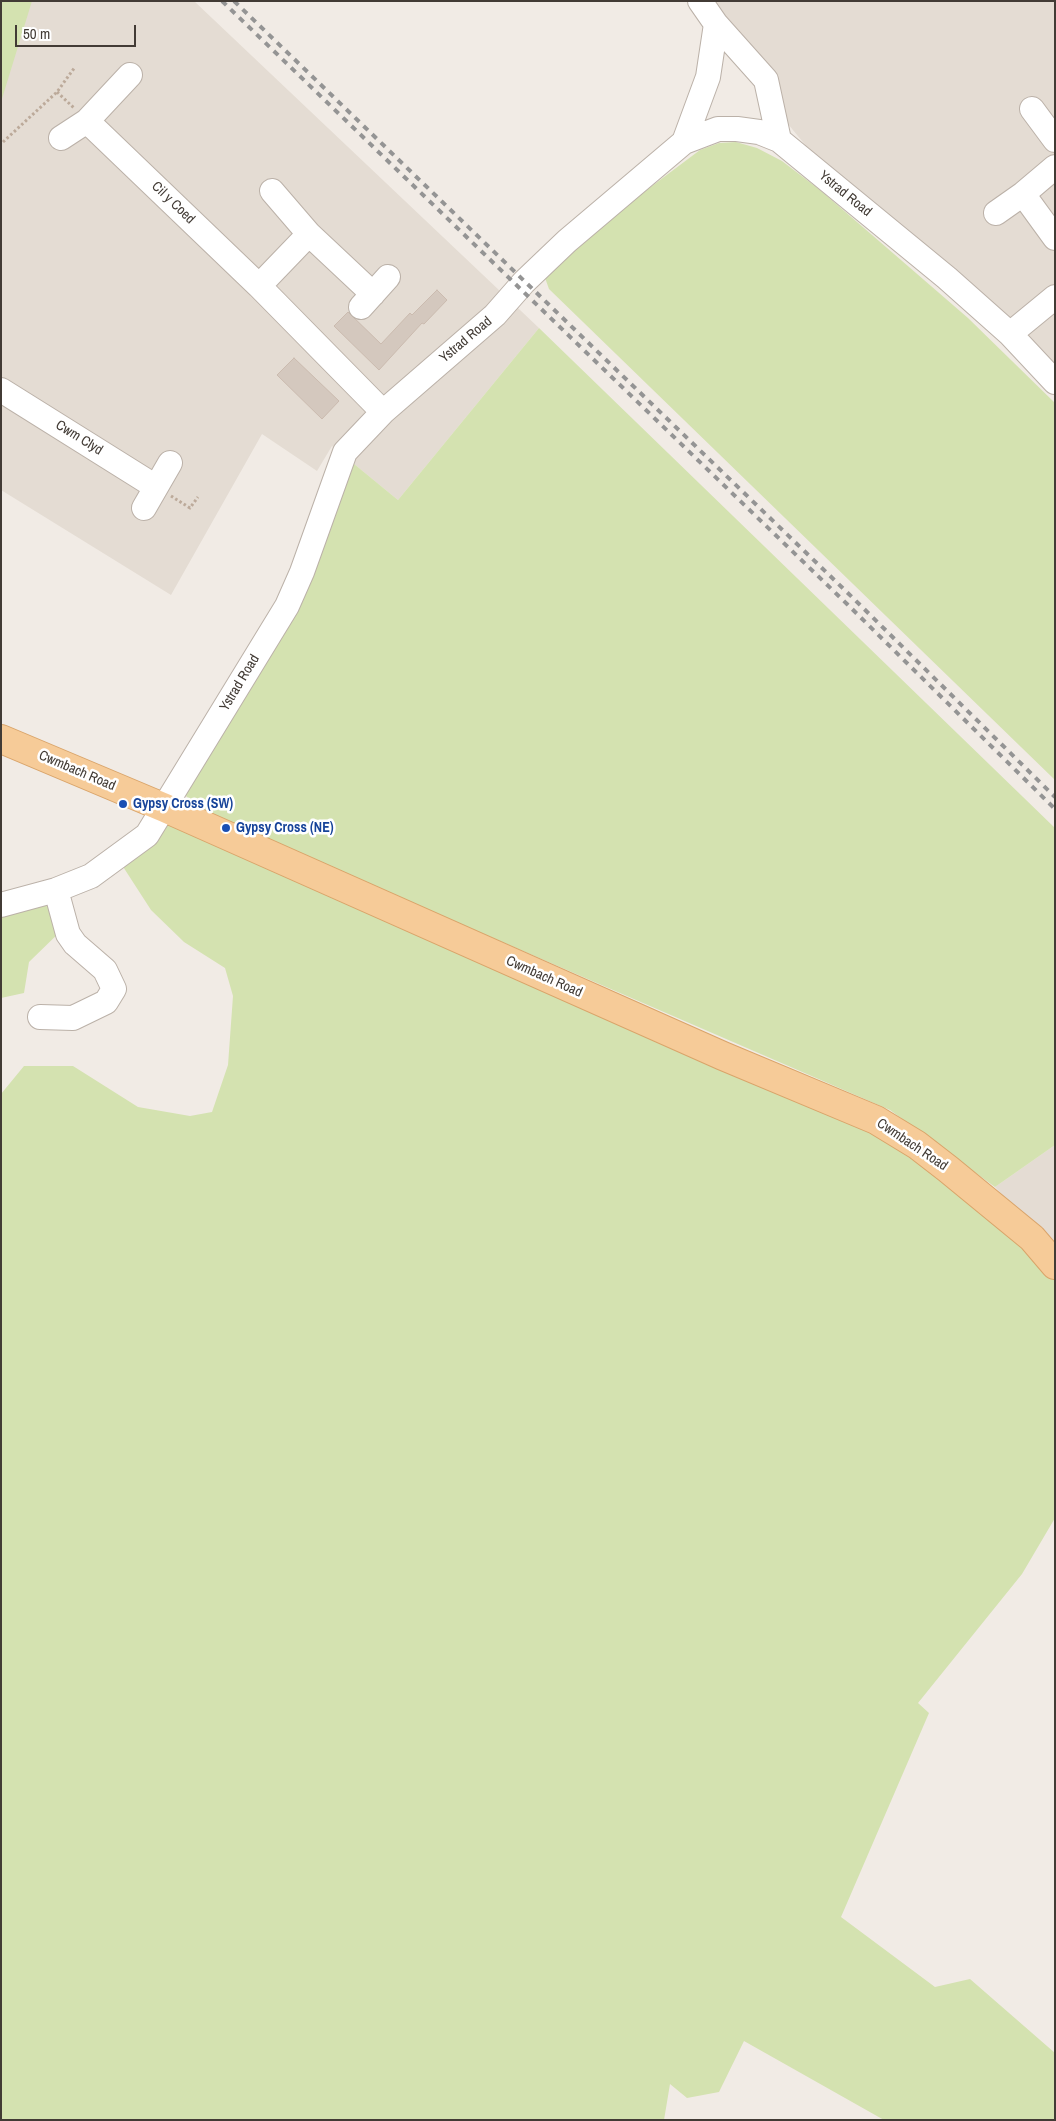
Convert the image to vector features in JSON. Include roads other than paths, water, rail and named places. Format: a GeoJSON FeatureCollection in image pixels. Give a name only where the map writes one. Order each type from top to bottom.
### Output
{"type":"FeatureCollection","features":[{"type":"Feature","properties":{"kind":"main road","name":"Cwmbach Road"},"geometry":{"type":"LineString","coordinates":[[1,738],[165,808],[723,1056],[876,1120],[917,1145],[948,1169],[1032,1238],[1055,1265]]}},
{"type":"Feature","properties":{"kind":"street"},"geometry":{"type":"LineString","coordinates":[[700,1],[716,24],[766,80],[779,140]]}},
{"type":"Feature","properties":{"kind":"street"},"geometry":{"type":"LineString","coordinates":[[684,142],[708,77],[716,24]]}},
{"type":"Feature","properties":{"kind":"street"},"geometry":{"type":"LineString","coordinates":[[61,138],[87,121],[130,75]]}},
{"type":"Feature","properties":{"kind":"street"},"geometry":{"type":"LineString","coordinates":[[1032,109],[1055,140]]}},
{"type":"Feature","properties":{"kind":"street","name":"Cil y Coed"},"geometry":{"type":"LineString","coordinates":[[87,121],[259,286],[383,412]]}},
{"type":"Feature","properties":{"kind":"street","name":"Ystrad Road"},"geometry":{"type":"LineString","coordinates":[[1,905],[56,890],[92,876],[147,835],[287,606],[302,572],[344,452],[383,412],[495,316],[524,282],[567,241],[684,142],[718,129],[759,132],[779,140],[948,278],[1010,334],[1055,382]]}},
{"type":"Feature","properties":{"kind":"street"},"geometry":{"type":"LineString","coordinates":[[996,213],[1023,194],[1055,167]]}},
{"type":"Feature","properties":{"kind":"street"},"geometry":{"type":"LineString","coordinates":[[272,191],[309,234],[374,293]]}},
{"type":"Feature","properties":{"kind":"street"},"geometry":{"type":"LineString","coordinates":[[1023,194],[1055,238]]}},
{"type":"Feature","properties":{"kind":"street"},"geometry":{"type":"LineString","coordinates":[[259,286],[309,234]]}},
{"type":"Feature","properties":{"kind":"street"},"geometry":{"type":"LineString","coordinates":[[1010,334],[1055,297]]}},
{"type":"Feature","properties":{"kind":"street","name":"Cwm Clyd"},"geometry":{"type":"LineString","coordinates":[[1,390],[156,487]]}},
{"type":"Feature","properties":{"kind":"street"},"geometry":{"type":"LineString","coordinates":[[144,508],[170,463]]}},
{"type":"Feature","properties":{"kind":"street"},"geometry":{"type":"LineString","coordinates":[[40,1017],[73,1018],[106,1002],[114,989],[105,970],[75,944],[68,934],[56,890]]}},
{"type":"Feature","properties":{"kind":"railway"},"geometry":{"type":"LineString","coordinates":[[222,1],[847,604],[1055,809]]}},
{"type":"Feature","properties":{"kind":"railway"},"geometry":{"type":"LineString","coordinates":[[234,1],[853,598],[1055,797]]}},
{"type":"Feature","properties":{"kind":"place","name":"Gypsy Cross (SW)"},"geometry":{"type":"Point","coordinates":[123,804]}},
{"type":"Feature","properties":{"kind":"place","name":"Gypsy Cross (NE)"},"geometry":{"type":"Point","coordinates":[226,828]}}]}
